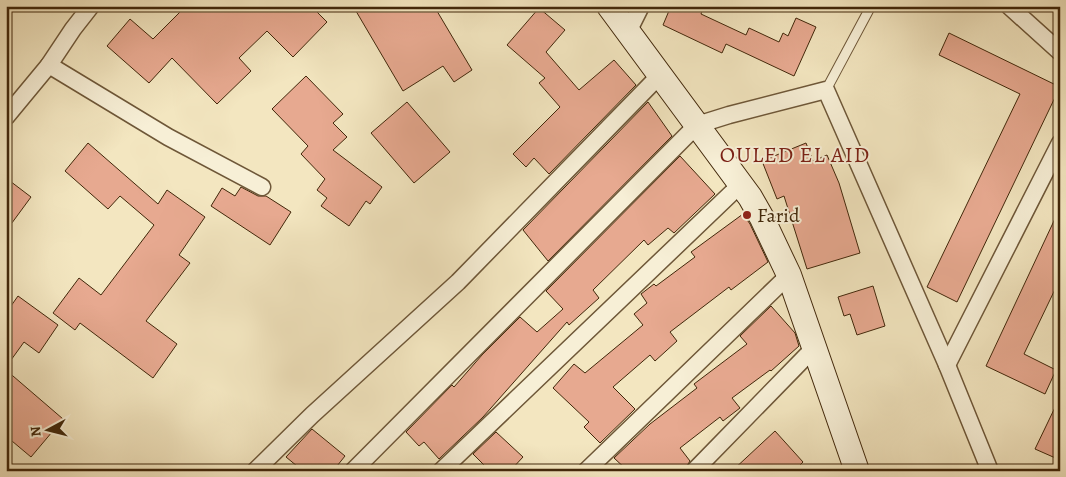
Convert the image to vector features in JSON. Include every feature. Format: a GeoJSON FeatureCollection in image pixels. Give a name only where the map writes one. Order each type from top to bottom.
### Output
{"type":"FeatureCollection","features":[{"type":"Feature","properties":{"kind":"street"},"geometry":{"type":"LineString","coordinates":[[6,116],[49,65],[91,6]]}},
{"type":"Feature","properties":{"kind":"street"},"geometry":{"type":"LineString","coordinates":[[609,6],[741,184],[762,218],[789,275],[856,470]]}},
{"type":"Feature","properties":{"kind":"street"},"geometry":{"type":"LineString","coordinates":[[628,32],[641,6]]}},
{"type":"Feature","properties":{"kind":"street"},"geometry":{"type":"LineString","coordinates":[[1008,6],[1060,52]]}},
{"type":"Feature","properties":{"kind":"street"},"geometry":{"type":"LineString","coordinates":[[49,65],[168,137],[262,187]]}},
{"type":"Feature","properties":{"kind":"street"},"geometry":{"type":"LineString","coordinates":[[255,471],[312,415],[458,282],[660,75]]}},
{"type":"Feature","properties":{"kind":"street"},"geometry":{"type":"LineString","coordinates":[[353,471],[697,125],[826,90],[948,366],[990,471]]}},
{"type":"Feature","properties":{"kind":"street"},"geometry":{"type":"LineString","coordinates":[[948,366],[1054,169],[1060,142]]}},
{"type":"Feature","properties":{"kind":"street"},"geometry":{"type":"LineString","coordinates":[[442,471],[741,184]]}},
{"type":"Feature","properties":{"kind":"street"},"geometry":{"type":"LineString","coordinates":[[586,471],[789,275]]}},
{"type":"Feature","properties":{"kind":"street"},"geometry":{"type":"LineString","coordinates":[[694,471],[814,348]]}},
{"type":"Feature","properties":{"kind":"lane"},"geometry":{"type":"LineString","coordinates":[[826,90],[871,6]]}},
{"type":"Feature","properties":{"kind":"building"},"geometry":{"type":"Polygon","coordinates":[[[186,6],[311,6],[327,22],[293,57],[267,31],[239,58],[251,71],[217,104],[172,58],[149,83],[107,46],[130,19],[153,39],[186,6]]]}},
{"type":"Feature","properties":{"kind":"building"},"geometry":{"type":"Polygon","coordinates":[[[353,6],[434,6],[472,70],[454,82],[443,66],[403,91],[353,6]]]}},
{"type":"Feature","properties":{"kind":"building"},"geometry":{"type":"Polygon","coordinates":[[[671,6],[704,6],[701,14],[746,35],[749,28],[779,42],[783,33],[788,36],[796,18],[816,27],[794,76],[726,44],[722,53],[663,25],[671,6]]]}},
{"type":"Feature","properties":{"kind":"building"},"geometry":{"type":"Polygon","coordinates":[[[539,8],[565,30],[546,52],[579,90],[614,60],[636,85],[549,174],[534,158],[526,167],[513,154],[560,107],[539,83],[545,78],[507,45],[539,8]]]}},
{"type":"Feature","properties":{"kind":"building"},"geometry":{"type":"Polygon","coordinates":[[[949,33],[1060,87],[957,302],[927,287],[1020,94],[939,55],[949,33]]]}},
{"type":"Feature","properties":{"kind":"building"},"geometry":{"type":"Polygon","coordinates":[[[306,76],[343,114],[333,123],[347,137],[333,150],[382,187],[370,204],[366,201],[349,226],[321,206],[327,198],[317,190],[325,179],[301,154],[308,146],[272,109],[306,76]]]}},
{"type":"Feature","properties":{"kind":"building"},"geometry":{"type":"Polygon","coordinates":[[[407,102],[450,152],[414,183],[371,133],[407,102]]]}},
{"type":"Feature","properties":{"kind":"building"},"geometry":{"type":"Polygon","coordinates":[[[648,102],[672,136],[548,261],[523,230],[648,102]]]}},
{"type":"Feature","properties":{"kind":"building"},"geometry":{"type":"Polygon","coordinates":[[[88,143],[158,204],[167,190],[205,217],[179,255],[190,263],[146,321],[177,344],[153,378],[80,323],[75,330],[53,313],[79,278],[101,295],[154,225],[120,196],[108,209],[65,171],[88,143]]]}},
{"type":"Feature","properties":{"kind":"building"},"geometry":{"type":"Polygon","coordinates":[[[806,143],[813,161],[827,155],[839,183],[860,253],[807,269],[784,196],[777,199],[762,161],[806,143]]]}},
{"type":"Feature","properties":{"kind":"building"},"geometry":{"type":"Polygon","coordinates":[[[680,156],[715,194],[674,233],[668,228],[648,245],[644,240],[593,290],[599,298],[569,325],[567,322],[483,417],[439,459],[424,442],[419,446],[406,432],[452,385],[454,387],[482,355],[520,317],[537,332],[563,309],[546,291],[680,156]]]}},
{"type":"Feature","properties":{"kind":"building"},"geometry":{"type":"Polygon","coordinates":[[[6,178],[31,197],[6,231],[6,178]]]}},
{"type":"Feature","properties":{"kind":"building"},"geometry":{"type":"Polygon","coordinates":[[[241,187],[258,196],[266,196],[291,212],[270,245],[211,206],[222,188],[235,196],[241,187]]]}},
{"type":"Feature","properties":{"kind":"building"},"geometry":{"type":"Polygon","coordinates":[[[1060,208],[1060,279],[1024,354],[1056,370],[1045,394],[986,366],[1060,208]]]}},
{"type":"Feature","properties":{"kind":"building"},"geometry":{"type":"Polygon","coordinates":[[[743,214],[750,224],[768,262],[731,290],[729,287],[670,332],[677,341],[655,361],[650,355],[613,387],[635,409],[600,443],[584,427],[589,422],[553,388],[574,364],[585,373],[643,325],[634,314],[647,303],[641,294],[654,284],[656,286],[695,257],[691,252],[743,214]]]}},
{"type":"Feature","properties":{"kind":"building"},"geometry":{"type":"Polygon","coordinates":[[[873,286],[885,326],[857,335],[850,314],[844,316],[838,297],[873,286]]]}},
{"type":"Feature","properties":{"kind":"building"},"geometry":{"type":"Polygon","coordinates":[[[18,296],[58,325],[39,353],[24,342],[6,367],[6,313],[18,296]]]}},
{"type":"Feature","properties":{"kind":"building"},"geometry":{"type":"Polygon","coordinates":[[[771,306],[795,333],[799,346],[771,371],[732,398],[740,408],[723,421],[720,417],[680,448],[690,461],[684,471],[628,471],[614,458],[650,424],[697,388],[694,384],[747,344],[740,336],[771,306]]]}},
{"type":"Feature","properties":{"kind":"building"},"geometry":{"type":"Polygon","coordinates":[[[6,370],[63,419],[31,457],[6,436],[6,370]]]}},
{"type":"Feature","properties":{"kind":"building"},"geometry":{"type":"Polygon","coordinates":[[[1060,397],[1060,460],[1035,449],[1060,397]]]}},
{"type":"Feature","properties":{"kind":"building"},"geometry":{"type":"Polygon","coordinates":[[[312,429],[345,456],[333,471],[303,471],[286,457],[312,429]]]}},
{"type":"Feature","properties":{"kind":"building"},"geometry":{"type":"Polygon","coordinates":[[[775,431],[803,462],[794,471],[732,471],[775,431]]]}},
{"type":"Feature","properties":{"kind":"building"},"geometry":{"type":"Polygon","coordinates":[[[496,432],[523,457],[510,471],[490,471],[473,454],[496,432]]]}},
{"type":"Feature","properties":{"kind":"place","name":"Farid"},"geometry":{"type":"Point","coordinates":[747,215]}},
{"type":"Feature","properties":{"kind":"district","name":"OULED EL AID"},"geometry":{"type":"Point","coordinates":[795,154]}}]}
